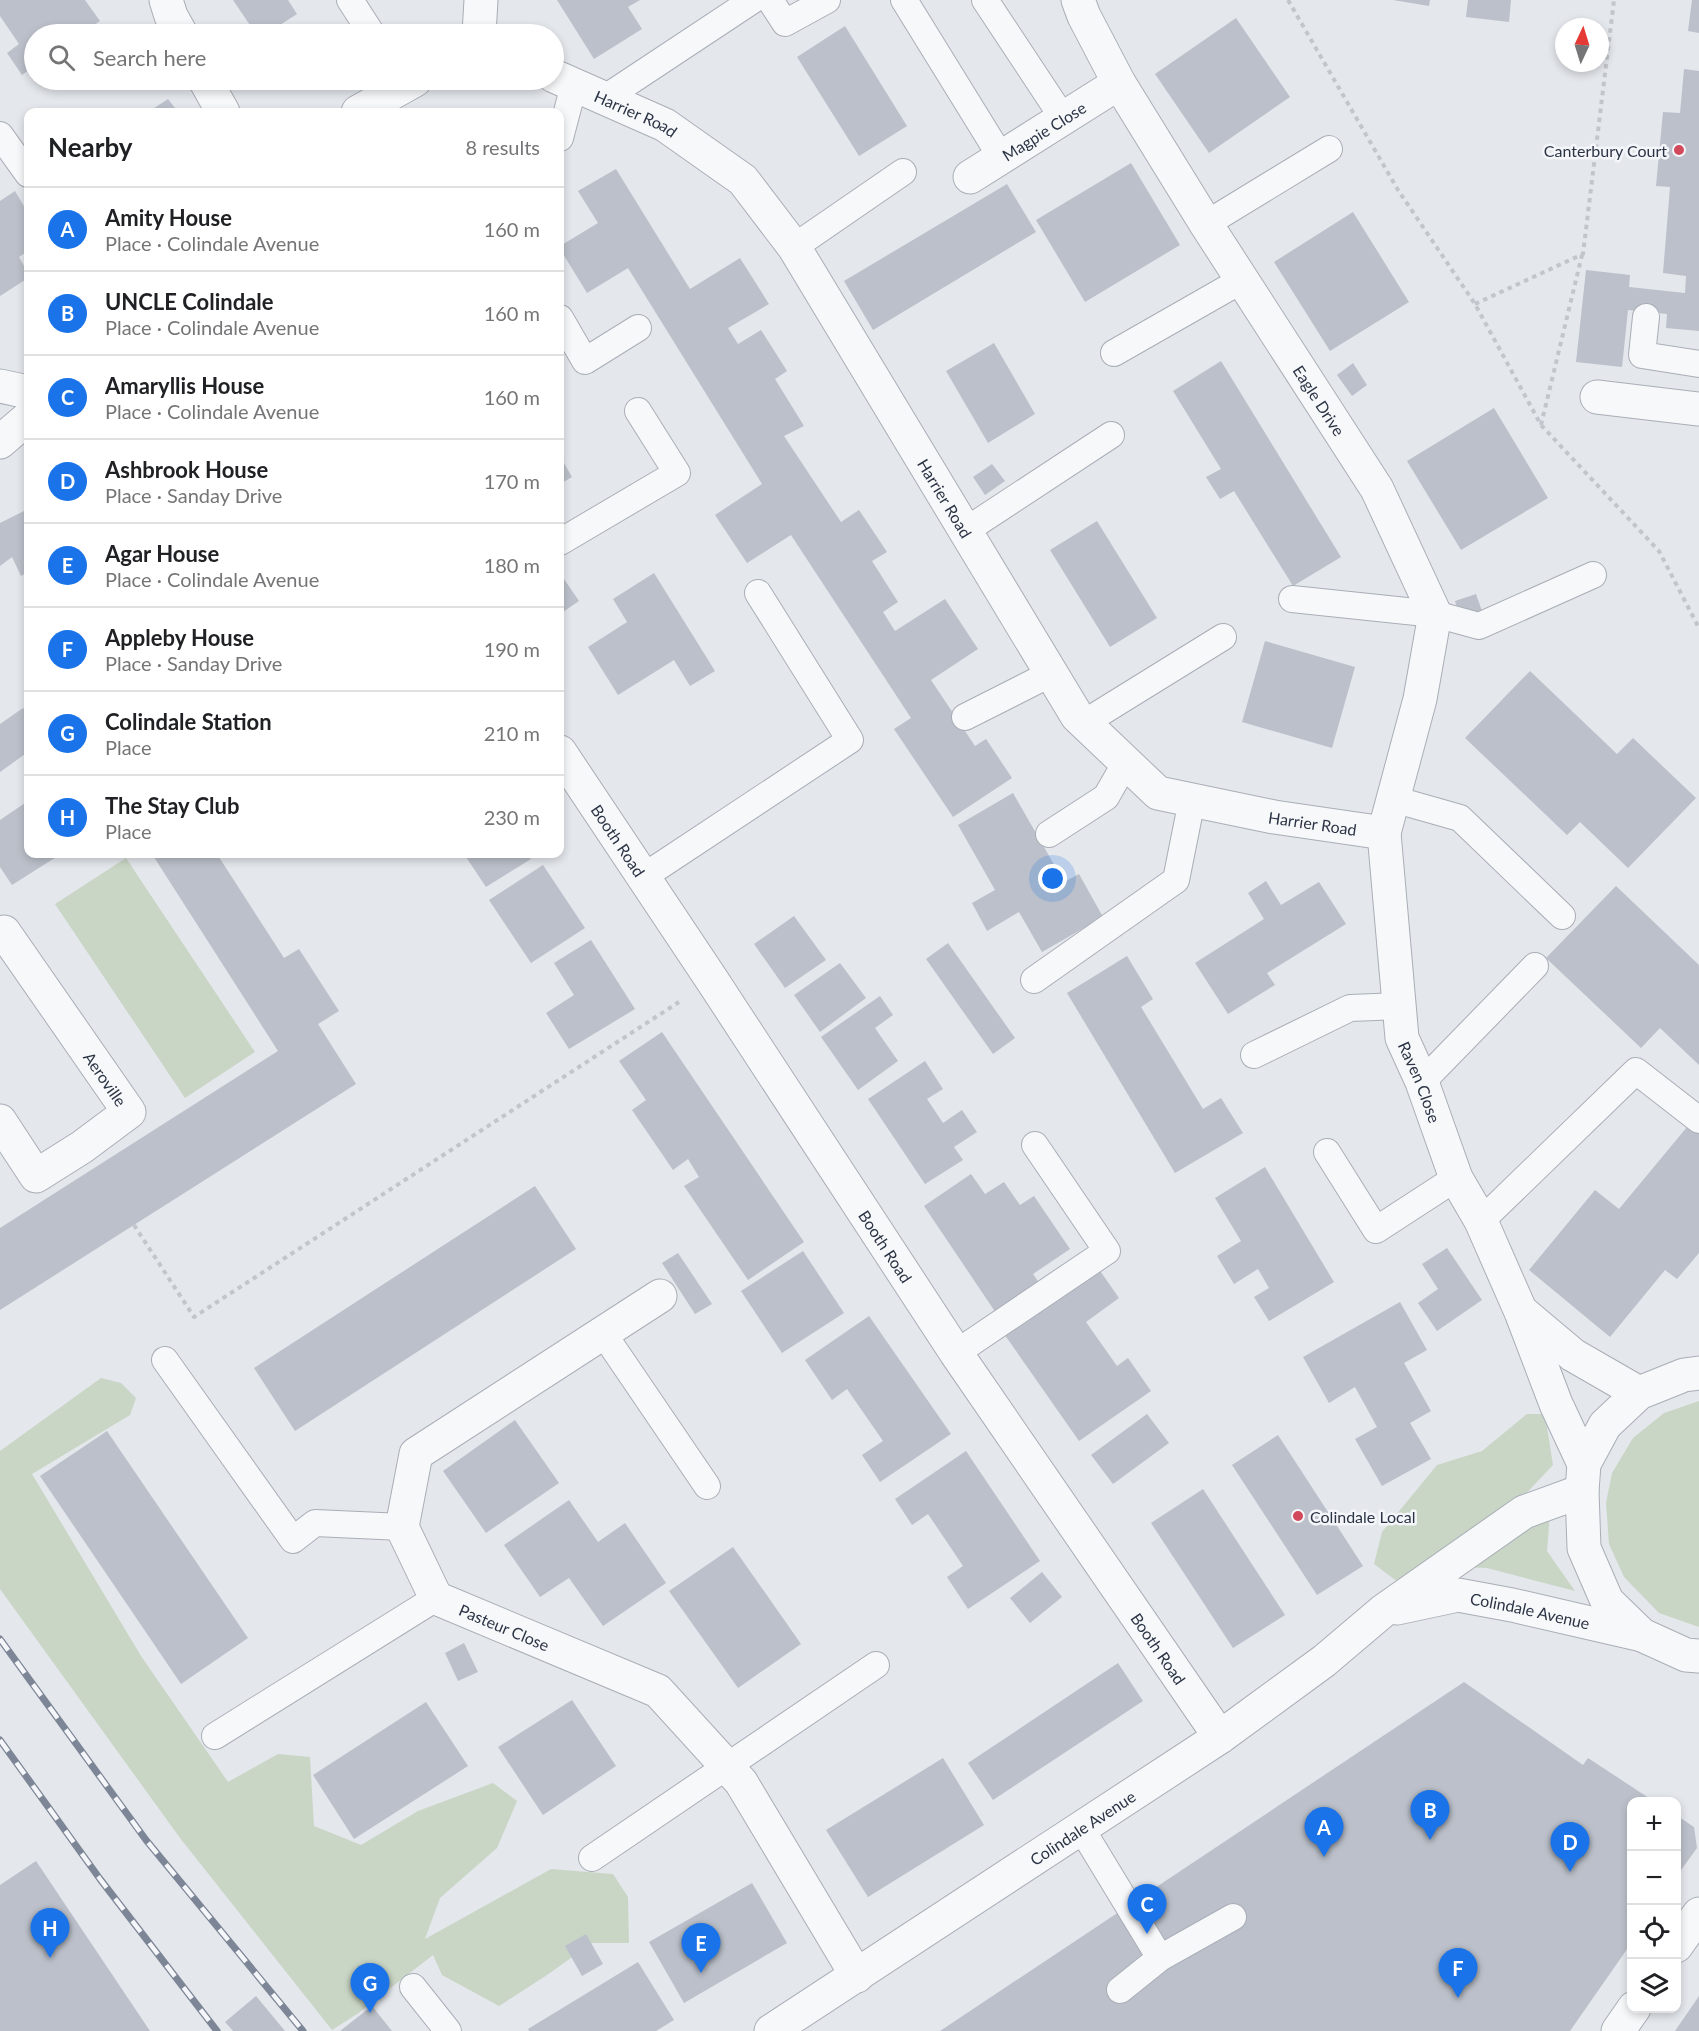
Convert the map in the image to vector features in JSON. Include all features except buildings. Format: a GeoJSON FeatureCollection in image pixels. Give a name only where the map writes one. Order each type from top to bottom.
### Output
{"type":"FeatureCollection","features":[{"type":"Feature","properties":{"kind":"street"},"geometry":{"type":"LineString","coordinates":[[166,0],[175,24]]}},
{"type":"Feature","properties":{"kind":"street"},"geometry":{"type":"LineString","coordinates":[[480,24],[481,0]]}},
{"type":"Feature","properties":{"kind":"street","name":"Eagle Drive"},"geometry":{"type":"LineString","coordinates":[[1078,0],[1119,83],[1206,224],[1377,489],[1435,614]]}},
{"type":"Feature","properties":{"kind":"street","name":"Harrier Road"},"geometry":{"type":"LineString","coordinates":[[564,80],[665,125],[743,180],[794,247],[1077,716],[1158,793],[1274,817],[1384,833]]}},
{"type":"Feature","properties":{"kind":"street","name":"Magpie Close"},"geometry":{"type":"LineString","coordinates":[[970,177],[1119,83]]}},
{"type":"Feature","properties":{"kind":"street"},"geometry":{"type":"LineString","coordinates":[[211,90],[221,108]]}},
{"type":"Feature","properties":{"kind":"street"},"geometry":{"type":"LineString","coordinates":[[364,108],[393,90]]}},
{"type":"Feature","properties":{"kind":"street"},"geometry":{"type":"LineString","coordinates":[[0,386],[24,391]]}},
{"type":"Feature","properties":{"kind":"street"},"geometry":{"type":"LineString","coordinates":[[1597,397],[1699,409]]}},
{"type":"Feature","properties":{"kind":"street"},"geometry":{"type":"LineString","coordinates":[[0,442],[24,421]]}},
{"type":"Feature","properties":{"kind":"street"},"geometry":{"type":"LineString","coordinates":[[1384,833],[1420,699],[1435,614]]}},
{"type":"Feature","properties":{"kind":"street","name":"Booth Road"},"geometry":{"type":"LineString","coordinates":[[564,758],[956,1353],[1220,1737]]}},
{"type":"Feature","properties":{"kind":"street","name":"Raven Close"},"geometry":{"type":"LineString","coordinates":[[1384,833],[1402,1038],[1422,1082],[1456,1178],[1481,1221],[1521,1312],[1583,1478]]}},
{"type":"Feature","properties":{"kind":"street","name":"Aeroville"},"geometry":{"type":"LineString","coordinates":[[0,934],[4,932],[129,1112],[82,1147],[36,1176],[0,1121]]}},
{"type":"Feature","properties":{"kind":"street"},"geometry":{"type":"LineString","coordinates":[[436,1598],[402,1527],[416,1454],[660,1296]]}},
{"type":"Feature","properties":{"kind":"street","name":"Raven Close"},"geometry":{"type":"LineString","coordinates":[[1521,1312],[1573,1354],[1639,1393]]}},
{"type":"Feature","properties":{"kind":"street"},"geometry":{"type":"LineString","coordinates":[[1695,1659],[1642,1635],[1607,1601],[1584,1548],[1583,1478],[1605,1425],[1639,1393],[1684,1374],[1699,1373]]}},
{"type":"Feature","properties":{"kind":"street","name":"Colindale Avenue"},"geometry":{"type":"LineString","coordinates":[[771,2031],[1220,1737],[1324,1661],[1383,1611],[1524,1512],[1583,1478]]}},
{"type":"Feature","properties":{"kind":"street","name":"Colindale Avenue"},"geometry":{"type":"LineString","coordinates":[[1383,1611],[1458,1594],[1642,1635]]}},
{"type":"Feature","properties":{"kind":"street","name":"Pasteur Close"},"geometry":{"type":"LineString","coordinates":[[436,1598],[658,1690],[741,1782],[857,1976]]}},
{"type":"Feature","properties":{"kind":"street"},"geometry":{"type":"LineString","coordinates":[[1681,1940],[1699,1914]]}},
{"type":"Feature","properties":{"kind":"street"},"geometry":{"type":"LineString","coordinates":[[1618,2031],[1631,2013]]}},
{"type":"Feature","properties":{"kind":"lane"},"geometry":{"type":"LineString","coordinates":[[350,0],[366,24]]}},
{"type":"Feature","properties":{"kind":"lane"},"geometry":{"type":"LineString","coordinates":[[605,98],[753,0]]}},
{"type":"Feature","properties":{"kind":"lane"},"geometry":{"type":"LineString","coordinates":[[770,0],[785,23],[827,0]]}},
{"type":"Feature","properties":{"kind":"lane"},"geometry":{"type":"LineString","coordinates":[[904,0],[1001,157]]}},
{"type":"Feature","properties":{"kind":"lane"},"geometry":{"type":"LineString","coordinates":[[985,0],[1063,118]]}},
{"type":"Feature","properties":{"kind":"lane"},"geometry":{"type":"LineString","coordinates":[[562,108],[563,90]]}},
{"type":"Feature","properties":{"kind":"lane"},"geometry":{"type":"LineString","coordinates":[[0,135],[24,168]]}},
{"type":"Feature","properties":{"kind":"lane"},"geometry":{"type":"LineString","coordinates":[[1206,224],[1329,149]]}},
{"type":"Feature","properties":{"kind":"lane"},"geometry":{"type":"LineString","coordinates":[[794,247],[903,172]]}},
{"type":"Feature","properties":{"kind":"lane"},"geometry":{"type":"LineString","coordinates":[[1114,352],[1242,280]]}},
{"type":"Feature","properties":{"kind":"lane"},"geometry":{"type":"LineString","coordinates":[[1646,317],[1642,355],[1699,364]]}},
{"type":"Feature","properties":{"kind":"lane"},"geometry":{"type":"LineString","coordinates":[[564,325],[585,361],[638,328]]}},
{"type":"Feature","properties":{"kind":"lane"},"geometry":{"type":"LineString","coordinates":[[564,540],[677,472],[638,411]]}},
{"type":"Feature","properties":{"kind":"lane"},"geometry":{"type":"LineString","coordinates":[[965,531],[1110,435]]}},
{"type":"Feature","properties":{"kind":"lane"},"geometry":{"type":"LineString","coordinates":[[1292,599],[1435,614],[1479,626],[1593,574]]}},
{"type":"Feature","properties":{"kind":"lane"},"geometry":{"type":"LineString","coordinates":[[643,877],[850,740],[758,593]]}},
{"type":"Feature","properties":{"kind":"lane"},"geometry":{"type":"LineString","coordinates":[[1084,723],[1223,637]]}},
{"type":"Feature","properties":{"kind":"lane"},"geometry":{"type":"LineString","coordinates":[[965,717],[1052,673]]}},
{"type":"Feature","properties":{"kind":"lane"},"geometry":{"type":"LineString","coordinates":[[1049,834],[1106,797],[1126,762]]}},
{"type":"Feature","properties":{"kind":"lane"},"geometry":{"type":"LineString","coordinates":[[1393,799],[1460,818],[1562,916]]}},
{"type":"Feature","properties":{"kind":"lane"},"geometry":{"type":"LineString","coordinates":[[1034,980],[1176,880],[1192,800]]}},
{"type":"Feature","properties":{"kind":"lane"},"geometry":{"type":"LineString","coordinates":[[1422,1082],[1535,966]]}},
{"type":"Feature","properties":{"kind":"lane"},"geometry":{"type":"LineString","coordinates":[[1254,1055],[1350,1008],[1400,1006]]}},
{"type":"Feature","properties":{"kind":"lane"},"geometry":{"type":"LineString","coordinates":[[1481,1221],[1636,1071],[1699,1119]]}},
{"type":"Feature","properties":{"kind":"lane"},"geometry":{"type":"LineString","coordinates":[[956,1353],[1107,1251],[1035,1145]]}},
{"type":"Feature","properties":{"kind":"lane"},"geometry":{"type":"LineString","coordinates":[[1327,1152],[1376,1230],[1456,1178]]}},
{"type":"Feature","properties":{"kind":"lane"},"geometry":{"type":"LineString","coordinates":[[603,1333],[707,1486]]}},
{"type":"Feature","properties":{"kind":"lane"},"geometry":{"type":"LineString","coordinates":[[165,1360],[293,1540],[315,1523],[402,1527]]}},
{"type":"Feature","properties":{"kind":"lane"},"geometry":{"type":"LineString","coordinates":[[215,1736],[436,1598]]}},
{"type":"Feature","properties":{"kind":"lane"},"geometry":{"type":"LineString","coordinates":[[592,1858],[876,1665]]}},
{"type":"Feature","properties":{"kind":"lane"},"geometry":{"type":"LineString","coordinates":[[1081,1828],[1160,1958]]}},
{"type":"Feature","properties":{"kind":"lane"},"geometry":{"type":"LineString","coordinates":[[1120,1990],[1160,1958],[1233,1917]]}},
{"type":"Feature","properties":{"kind":"lane"},"geometry":{"type":"LineString","coordinates":[[413,1987],[447,2031]]}},
{"type":"Feature","properties":{"kind":"path"},"geometry":{"type":"LineString","coordinates":[[1287,0],[1398,190],[1475,304],[1541,425],[1659,551],[1699,628]]}},
{"type":"Feature","properties":{"kind":"path"},"geometry":{"type":"LineString","coordinates":[[1541,425],[1583,254],[1614,0]]}},
{"type":"Feature","properties":{"kind":"path"},"geometry":{"type":"LineString","coordinates":[[1475,304],[1583,254]]}},
{"type":"Feature","properties":{"kind":"path"},"geometry":{"type":"LineString","coordinates":[[134,1224],[194,1317],[712,980]]}},
{"type":"Feature","properties":{"kind":"green space"},"geometry":{"type":"Polygon","coordinates":[[[126,858],[255,1052],[185,1098],[55,904],[126,858]]]}},
{"type":"Feature","properties":{"kind":"green space"},"geometry":{"type":"Polygon","coordinates":[[[101,1378],[121,1383],[136,1398],[130,1415],[32,1474],[141,1656],[228,1782],[278,1754],[310,1757],[314,1826],[361,1845],[418,1811],[493,1783],[517,1801],[497,1848],[440,1898],[425,1939],[551,1869],[613,1874],[628,1897],[629,1943],[592,1943],[499,2006],[442,1975],[433,1955],[357,2014],[332,2030],[180,1838],[0,1589],[0,1451],[101,1378]]]}},
{"type":"Feature","properties":{"kind":"green space"},"geometry":{"type":"Polygon","coordinates":[[[1699,1401],[1699,1627],[1659,1613],[1624,1577],[1609,1544],[1606,1503],[1612,1473],[1633,1438],[1664,1413],[1699,1401]]]}},
{"type":"Feature","properties":{"kind":"green space"},"geometry":{"type":"Polygon","coordinates":[[[1527,1414],[1545,1414],[1553,1465],[1519,1501],[1402,1585],[1374,1564],[1382,1532],[1437,1465],[1482,1451],[1527,1414]]]}},
{"type":"Feature","properties":{"kind":"green space"},"geometry":{"type":"Polygon","coordinates":[[[1551,1501],[1547,1551],[1575,1591],[1487,1568],[1459,1567],[1551,1501]]]}},
{"type":"Feature","properties":{"kind":"railway"},"geometry":{"type":"LineString","coordinates":[[0,1639],[146,1840],[303,2031]]}},
{"type":"Feature","properties":{"kind":"railway"},"geometry":{"type":"LineString","coordinates":[[0,1740],[100,1879],[217,2031]]}},
{"type":"Feature","properties":{"kind":"place","name":"Canterbury Court"},"geometry":{"type":"Point","coordinates":[1679,150]}},
{"type":"Feature","properties":{"kind":"place","name":"Colindale Local"},"geometry":{"type":"Point","coordinates":[1298,1516]}},
{"type":"Feature","properties":{"kind":"place","name":"UNCLE Colindale"},"geometry":{"type":"Point","coordinates":[1430,1840]}},
{"type":"Feature","properties":{"kind":"place","name":"Amity House"},"geometry":{"type":"Point","coordinates":[1324,1857]}},
{"type":"Feature","properties":{"kind":"place","name":"Ashbrook House"},"geometry":{"type":"Point","coordinates":[1570,1872]}},
{"type":"Feature","properties":{"kind":"place","name":"Amaryllis House"},"geometry":{"type":"Point","coordinates":[1147,1934]}},
{"type":"Feature","properties":{"kind":"place","name":"The Stay Club"},"geometry":{"type":"Point","coordinates":[50,1958]}},
{"type":"Feature","properties":{"kind":"place","name":"Agar House"},"geometry":{"type":"Point","coordinates":[701,1973]}},
{"type":"Feature","properties":{"kind":"place","name":"Appleby House"},"geometry":{"type":"Point","coordinates":[1458,1998]}},
{"type":"Feature","properties":{"kind":"place","name":"Colindale Station"},"geometry":{"type":"Point","coordinates":[370,2013]}}]}
